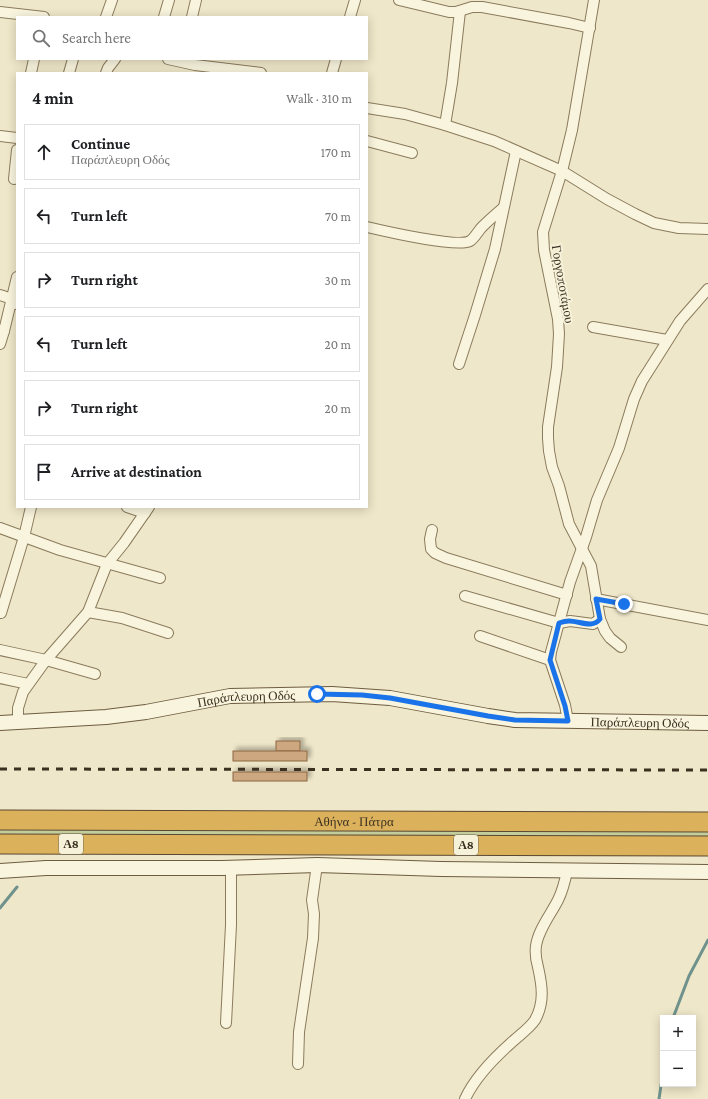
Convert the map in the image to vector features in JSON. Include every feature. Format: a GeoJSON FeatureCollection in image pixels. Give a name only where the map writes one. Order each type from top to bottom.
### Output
{"type":"FeatureCollection","features":[{"type":"Feature","properties":{"kind":"highway","name":"Αθήνα - Πάτρα"},"geometry":{"type":"LineString","coordinates":[[5,818],[708,822]]}},
{"type":"Feature","properties":{"kind":"highway","name":"Αθήνα - Πάτρα"},"geometry":{"type":"LineString","coordinates":[[3,845],[708,846]]}},
{"type":"Feature","properties":{"kind":"main road","name":"Παράπλευρη Οδός"},"geometry":{"type":"LineString","coordinates":[[0,723],[106,718],[230,696],[332,694],[390,698],[515,720],[708,723]]}},
{"type":"Feature","properties":{"kind":"main road"},"geometry":{"type":"LineString","coordinates":[[0,871],[46,868],[231,868],[316,866],[708,872]]}},
{"type":"Feature","properties":{"kind":"street"},"geometry":{"type":"LineString","coordinates":[[106,16],[112,0]]}},
{"type":"Feature","properties":{"kind":"street"},"geometry":{"type":"LineString","coordinates":[[164,16],[169,0]]}},
{"type":"Feature","properties":{"kind":"street"},"geometry":{"type":"LineString","coordinates":[[192,16],[196,0]]}},
{"type":"Feature","properties":{"kind":"street"},"geometry":{"type":"LineString","coordinates":[[350,16],[355,0]]}},
{"type":"Feature","properties":{"kind":"street"},"geometry":{"type":"LineString","coordinates":[[399,0],[444,11],[456,12],[463,7],[482,7],[590,28]]}},
{"type":"Feature","properties":{"kind":"street","name":"Γοργοποτάμου"},"geometry":{"type":"LineString","coordinates":[[594,0],[572,130],[562,171],[546,219],[542,238],[552,295],[558,319],[559,334],[557,367],[548,427],[548,438],[552,467],[559,486],[568,524],[591,566],[600,619],[610,638],[621,647]]}},
{"type":"Feature","properties":{"kind":"street"},"geometry":{"type":"LineString","coordinates":[[445,125],[463,7]]}},
{"type":"Feature","properties":{"kind":"street"},"geometry":{"type":"LineString","coordinates":[[0,12],[35,16]]}},
{"type":"Feature","properties":{"kind":"street"},"geometry":{"type":"LineString","coordinates":[[31,72],[34,60]]}},
{"type":"Feature","properties":{"kind":"street"},"geometry":{"type":"LineString","coordinates":[[69,72],[73,60]]}},
{"type":"Feature","properties":{"kind":"street"},"geometry":{"type":"LineString","coordinates":[[106,72],[114,60]]}},
{"type":"Feature","properties":{"kind":"street"},"geometry":{"type":"LineString","coordinates":[[332,72],[336,60]]}},
{"type":"Feature","properties":{"kind":"street"},"geometry":{"type":"LineString","coordinates":[[180,61],[254,72]]}},
{"type":"Feature","properties":{"kind":"street"},"geometry":{"type":"LineString","coordinates":[[368,108],[405,114],[494,141],[562,171],[607,199],[654,223],[679,228],[708,229]]}},
{"type":"Feature","properties":{"kind":"street"},"geometry":{"type":"LineString","coordinates":[[0,136],[16,138]]}},
{"type":"Feature","properties":{"kind":"street"},"geometry":{"type":"LineString","coordinates":[[368,141],[412,152]]}},
{"type":"Feature","properties":{"kind":"street"},"geometry":{"type":"LineString","coordinates":[[459,364],[491,264],[516,151]]}},
{"type":"Feature","properties":{"kind":"street"},"geometry":{"type":"LineString","coordinates":[[14,179],[16,160]]}},
{"type":"Feature","properties":{"kind":"street"},"geometry":{"type":"LineString","coordinates":[[368,227],[429,239],[456,243],[466,242],[471,241],[503,208]]}},
{"type":"Feature","properties":{"kind":"street"},"geometry":{"type":"LineString","coordinates":[[0,344],[2,331],[15,298],[16,288]]}},
{"type":"Feature","properties":{"kind":"street"},"geometry":{"type":"LineString","coordinates":[[568,721],[565,706],[550,660],[570,582],[597,500],[619,448],[634,398],[642,381],[680,321],[708,289]]}},
{"type":"Feature","properties":{"kind":"street"},"geometry":{"type":"LineString","coordinates":[[0,295],[15,298]]}},
{"type":"Feature","properties":{"kind":"street"},"geometry":{"type":"LineString","coordinates":[[593,327],[667,340]]}},
{"type":"Feature","properties":{"kind":"street"},"geometry":{"type":"LineString","coordinates":[[1,613],[32,508]]}},
{"type":"Feature","properties":{"kind":"street"},"geometry":{"type":"LineString","coordinates":[[18,723],[19,702],[28,684],[46,660],[88,612],[107,564],[147,510],[134,508]]}},
{"type":"Feature","properties":{"kind":"street"},"geometry":{"type":"LineString","coordinates":[[0,528],[60,550],[160,578]]}},
{"type":"Feature","properties":{"kind":"street"},"geometry":{"type":"LineString","coordinates":[[432,530],[430,539],[431,549],[440,556],[567,595]]}},
{"type":"Feature","properties":{"kind":"street"},"geometry":{"type":"LineString","coordinates":[[464,596],[559,623],[570,621],[593,624],[600,619]]}},
{"type":"Feature","properties":{"kind":"street"},"geometry":{"type":"LineString","coordinates":[[596,599],[708,620]]}},
{"type":"Feature","properties":{"kind":"street"},"geometry":{"type":"LineString","coordinates":[[88,612],[122,618],[168,632]]}},
{"type":"Feature","properties":{"kind":"street"},"geometry":{"type":"LineString","coordinates":[[480,636],[550,660]]}},
{"type":"Feature","properties":{"kind":"street"},"geometry":{"type":"LineString","coordinates":[[0,650],[46,660],[95,674]]}},
{"type":"Feature","properties":{"kind":"street"},"geometry":{"type":"LineString","coordinates":[[0,678],[28,684]]}},
{"type":"Feature","properties":{"kind":"street"},"geometry":{"type":"LineString","coordinates":[[298,1064],[299,1032],[313,938],[314,914],[312,900],[316,866]]}},
{"type":"Feature","properties":{"kind":"street"},"geometry":{"type":"LineString","coordinates":[[226,1023],[231,945],[231,868]]}},
{"type":"Feature","properties":{"kind":"street"},"geometry":{"type":"LineString","coordinates":[[465,1099],[470,1088],[482,1072],[502,1050],[534,1022],[539,1012],[542,1001],[542,986],[535,954],[536,944],[562,891],[567,870]]}},
{"type":"Feature","properties":{"kind":"green space"},"geometry":{"type":"Polygon","coordinates":[[[0,829],[708,831],[708,836],[0,834],[0,829]]]}},
{"type":"Feature","properties":{"kind":"building"},"geometry":{"type":"Polygon","coordinates":[[[276,741],[300,741],[300,751],[276,751],[276,741]]]}},
{"type":"Feature","properties":{"kind":"building"},"geometry":{"type":"Polygon","coordinates":[[[233,751],[307,751],[307,761],[233,761],[233,751]]]}},
{"type":"Feature","properties":{"kind":"building"},"geometry":{"type":"Polygon","coordinates":[[[233,772],[307,772],[307,781],[233,781],[233,772]]]}},
{"type":"Feature","properties":{"kind":"waterway"},"geometry":{"type":"LineString","coordinates":[[0,908],[17,887]]}},
{"type":"Feature","properties":{"kind":"waterway"},"geometry":{"type":"LineString","coordinates":[[674,1015],[689,976],[708,940]]}},
{"type":"Feature","properties":{"kind":"waterway"},"geometry":{"type":"LineString","coordinates":[[659,1099],[661,1087]]}},
{"type":"Feature","properties":{"kind":"railway"},"geometry":{"type":"LineString","coordinates":[[0,769],[708,770]]}},
{"type":"Feature","properties":{"kind":"route"},"geometry":{"type":"LineString","coordinates":[[317,694],[362,695],[390,698],[515,720],[568,721],[565,706],[550,660],[559,623],[570,621],[593,624],[598,622],[600,619],[596,599],[624,604]]}}]}
